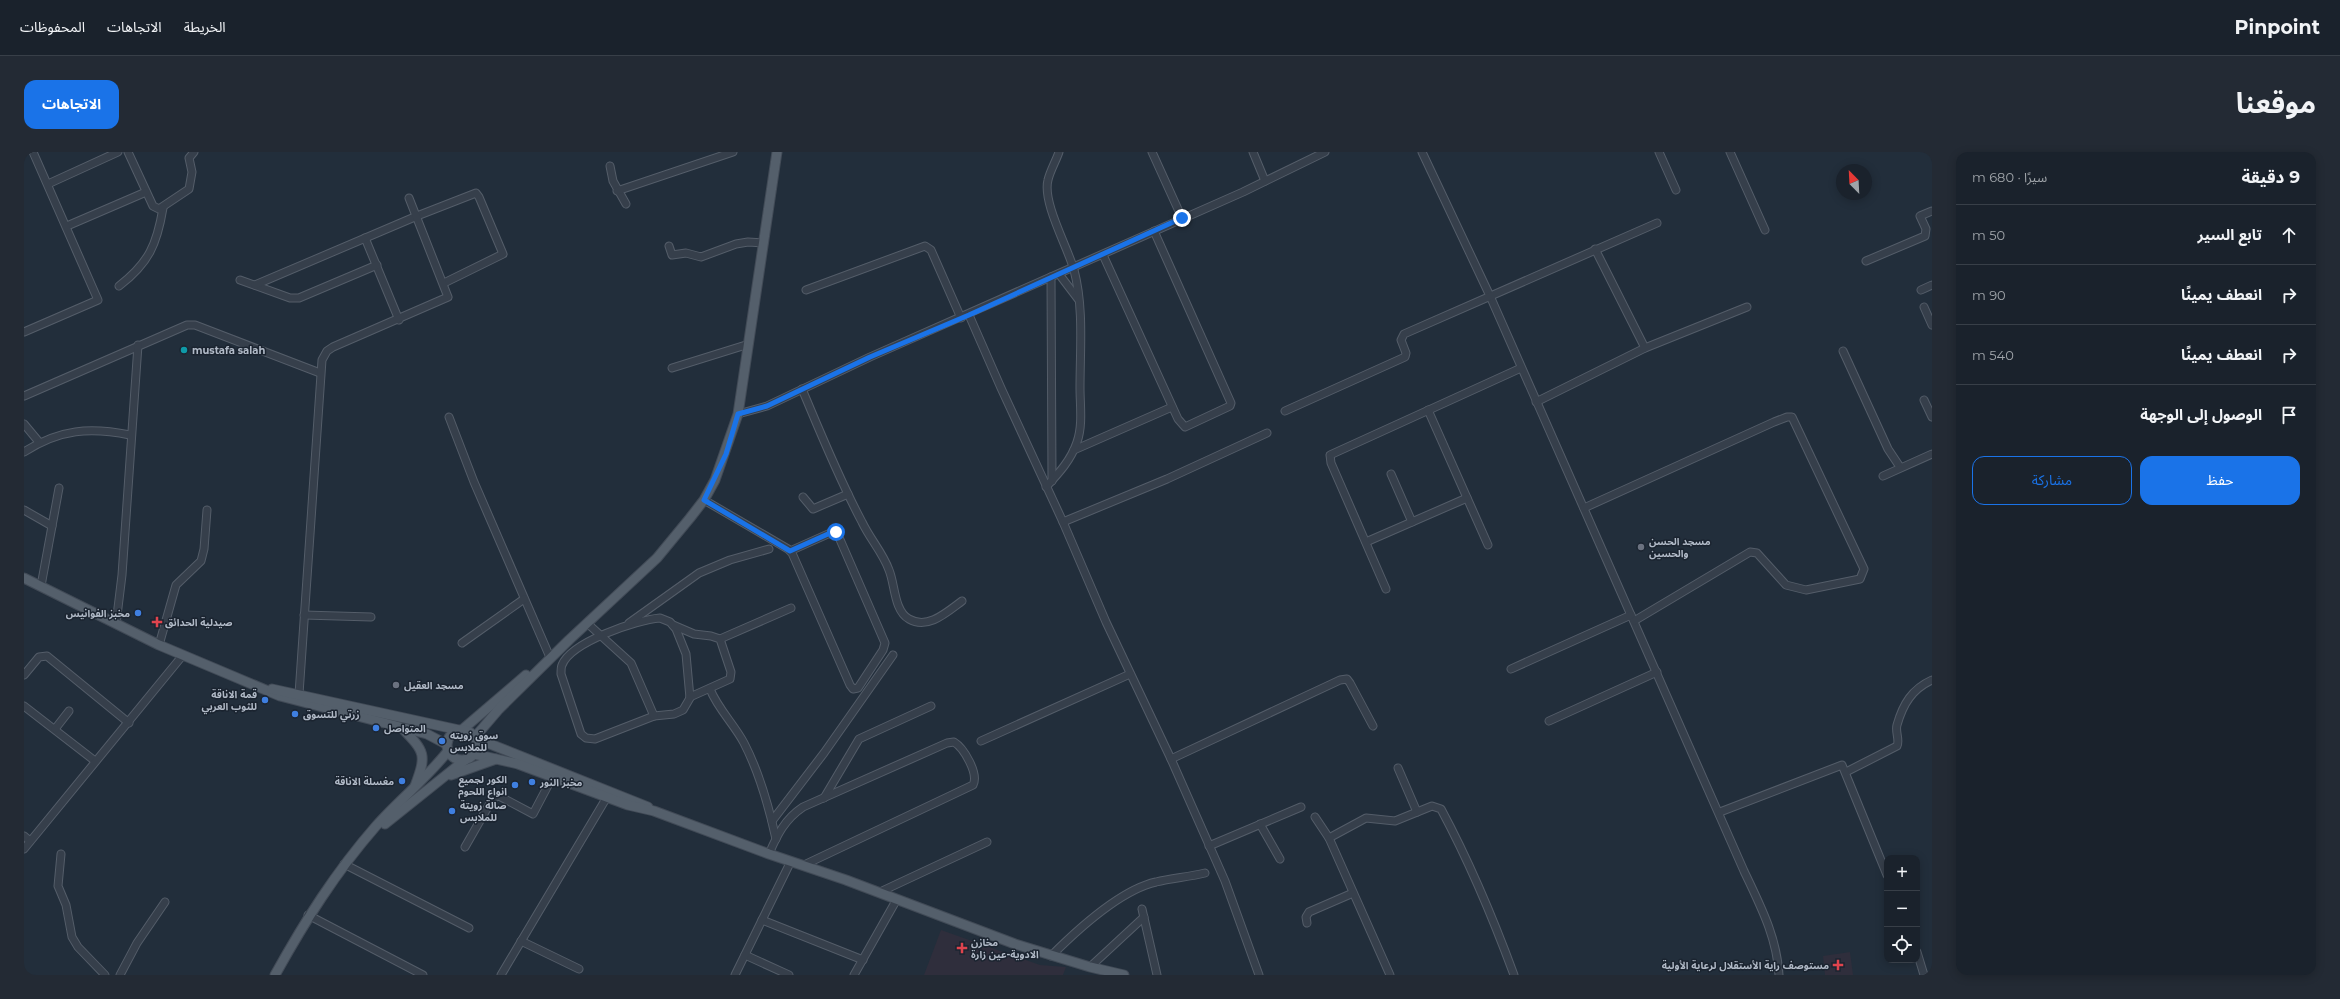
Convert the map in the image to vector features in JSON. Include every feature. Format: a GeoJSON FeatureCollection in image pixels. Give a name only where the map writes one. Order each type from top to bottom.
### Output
{"type":"FeatureCollection","features":[{"type":"Feature","properties":{"kind":"main road"},"geometry":{"type":"LineString","coordinates":[[475,737],[499,709],[569,640],[657,558],[704,500],[726,454],[738,414],[777,152]]}},
{"type":"Feature","properties":{"kind":"main road"},"geometry":{"type":"LineString","coordinates":[[24,578],[159,645],[286,698],[434,736],[457,759],[465,760]]}},
{"type":"Feature","properties":{"kind":"main road"},"geometry":{"type":"LineString","coordinates":[[275,975],[308,916],[344,864],[366,838],[414,788],[447,748],[449,736],[461,730],[491,707],[549,655],[569,640]]}},
{"type":"Feature","properties":{"kind":"main road"},"geometry":{"type":"LineString","coordinates":[[268,690],[300,694],[404,719],[470,732],[475,737],[520,757],[632,798],[654,811]]}},
{"type":"Feature","properties":{"kind":"main road"},"geometry":{"type":"LineString","coordinates":[[401,727],[419,746],[424,755],[423,763],[414,788]]}},
{"type":"Feature","properties":{"kind":"main road"},"geometry":{"type":"LineString","coordinates":[[366,838],[436,782],[474,754],[477,748],[475,737]]}},
{"type":"Feature","properties":{"kind":"main road"},"geometry":{"type":"LineString","coordinates":[[474,754],[498,759],[553,776],[606,797],[654,811],[769,854],[880,892],[1051,956],[1124,975]]}},
{"type":"Feature","properties":{"kind":"main road"},"geometry":{"type":"LineString","coordinates":[[436,782],[466,769],[498,759]]}},
{"type":"Feature","properties":{"kind":"street"},"geometry":{"type":"LineString","coordinates":[[24,332],[98,300],[67,226],[33,152]]}},
{"type":"Feature","properties":{"kind":"street"},"geometry":{"type":"LineString","coordinates":[[48,184],[118,152]]}},
{"type":"Feature","properties":{"kind":"street"},"geometry":{"type":"LineString","coordinates":[[128,152],[146,192],[153,206],[156,208],[163,208],[189,189],[192,172],[189,158],[194,152]]}},
{"type":"Feature","properties":{"kind":"street"},"geometry":{"type":"LineString","coordinates":[[617,191],[733,152]]}},
{"type":"Feature","properties":{"kind":"street"},"geometry":{"type":"LineString","coordinates":[[1046,487],[1065,466],[1074,450],[1080,427],[1080,322],[1078,299],[1073,268],[1051,206],[1047,187],[1048,180],[1059,152]]}},
{"type":"Feature","properties":{"kind":"street"},"geometry":{"type":"LineString","coordinates":[[1152,152],[1182,218]]}},
{"type":"Feature","properties":{"kind":"street"},"geometry":{"type":"LineString","coordinates":[[1252,152],[1265,181]]}},
{"type":"Feature","properties":{"kind":"street"},"geometry":{"type":"LineString","coordinates":[[738,414],[756,410],[969,315],[1265,181],[1325,152]]}},
{"type":"Feature","properties":{"kind":"street"},"geometry":{"type":"LineString","coordinates":[[1422,152],[1490,296],[1770,926],[1780,975]]}},
{"type":"Feature","properties":{"kind":"street"},"geometry":{"type":"LineString","coordinates":[[1659,152],[1676,190]]}},
{"type":"Feature","properties":{"kind":"street"},"geometry":{"type":"LineString","coordinates":[[1730,152],[1765,230]]}},
{"type":"Feature","properties":{"kind":"street"},"geometry":{"type":"LineString","coordinates":[[610,166],[617,191],[626,204]]}},
{"type":"Feature","properties":{"kind":"street"},"geometry":{"type":"LineString","coordinates":[[67,226],[146,192]]}},
{"type":"Feature","properties":{"kind":"street"},"geometry":{"type":"LineString","coordinates":[[255,285],[417,216],[476,193],[502,250],[502,256],[444,283]]}},
{"type":"Feature","properties":{"kind":"street"},"geometry":{"type":"LineString","coordinates":[[300,694],[304,615],[322,360],[327,351],[445,300],[448,293],[409,198]]}},
{"type":"Feature","properties":{"kind":"street"},"geometry":{"type":"LineString","coordinates":[[119,286],[136,272],[149,257],[160,230],[163,208]]}},
{"type":"Feature","properties":{"kind":"street"},"geometry":{"type":"LineString","coordinates":[[1866,261],[1925,236],[1926,229],[1920,216],[1932,211]]}},
{"type":"Feature","properties":{"kind":"street"},"geometry":{"type":"LineString","coordinates":[[1285,411],[1405,356],[1406,352],[1400,340],[1404,334],[1657,223]]}},
{"type":"Feature","properties":{"kind":"street"},"geometry":{"type":"LineString","coordinates":[[1103,255],[1182,425],[1185,427],[1230,406],[1231,403],[1154,231]]}},
{"type":"Feature","properties":{"kind":"street"},"geometry":{"type":"LineString","coordinates":[[365,238],[399,320]]}},
{"type":"Feature","properties":{"kind":"street"},"geometry":{"type":"LineString","coordinates":[[669,246],[672,255],[674,256],[686,253],[698,257],[743,243],[764,243]]}},
{"type":"Feature","properties":{"kind":"street"},"geometry":{"type":"LineString","coordinates":[[806,290],[925,246],[931,250],[961,318]]}},
{"type":"Feature","properties":{"kind":"street"},"geometry":{"type":"LineString","coordinates":[[1595,249],[1645,348]]}},
{"type":"Feature","properties":{"kind":"street"},"geometry":{"type":"LineString","coordinates":[[240,280],[290,298],[299,298],[376,264]]}},
{"type":"Feature","properties":{"kind":"street"},"geometry":{"type":"LineString","coordinates":[[1059,274],[1078,299]]}},
{"type":"Feature","properties":{"kind":"street"},"geometry":{"type":"LineString","coordinates":[[1051,277],[1052,481]]}},
{"type":"Feature","properties":{"kind":"street"},"geometry":{"type":"LineString","coordinates":[[1921,290],[1932,285]]}},
{"type":"Feature","properties":{"kind":"street"},"geometry":{"type":"LineString","coordinates":[[1536,402],[1645,348],[1747,307]]}},
{"type":"Feature","properties":{"kind":"street"},"geometry":{"type":"LineString","coordinates":[[1924,307],[1932,325]]}},
{"type":"Feature","properties":{"kind":"street"},"geometry":{"type":"LineString","coordinates":[[969,315],[1130,674],[1171,759],[1225,881],[1259,975]]}},
{"type":"Feature","properties":{"kind":"street"},"geometry":{"type":"LineString","coordinates":[[24,396],[182,325],[195,325],[320,373]]}},
{"type":"Feature","properties":{"kind":"street"},"geometry":{"type":"LineString","coordinates":[[672,368],[749,344]]}},
{"type":"Feature","properties":{"kind":"street"},"geometry":{"type":"LineString","coordinates":[[116,624],[122,575],[130,435],[138,345]]}},
{"type":"Feature","properties":{"kind":"street"},"geometry":{"type":"LineString","coordinates":[[1843,351],[1888,449],[1900,467]]}},
{"type":"Feature","properties":{"kind":"street"},"geometry":{"type":"LineString","coordinates":[[1386,589],[1330,463],[1330,455],[1521,368]]}},
{"type":"Feature","properties":{"kind":"street"},"geometry":{"type":"LineString","coordinates":[[802,389],[862,524],[889,569],[894,589],[905,616],[912,621],[925,624],[935,620],[962,601]]}},
{"type":"Feature","properties":{"kind":"street"},"geometry":{"type":"LineString","coordinates":[[1924,400],[1932,417]]}},
{"type":"Feature","properties":{"kind":"street"},"geometry":{"type":"LineString","coordinates":[[1074,450],[1172,406]]}},
{"type":"Feature","properties":{"kind":"street"},"geometry":{"type":"LineString","coordinates":[[1428,410],[1488,545]]}},
{"type":"Feature","properties":{"kind":"street"},"geometry":{"type":"LineString","coordinates":[[1511,669],[1632,618],[1750,552],[1757,553],[1786,586],[1798,590],[1806,590],[1860,579],[1864,569],[1792,418],[1787,416],[1584,508]]}},
{"type":"Feature","properties":{"kind":"street"},"geometry":{"type":"LineString","coordinates":[[449,417],[524,600],[549,655]]}},
{"type":"Feature","properties":{"kind":"street"},"geometry":{"type":"LineString","coordinates":[[24,424],[39,442]]}},
{"type":"Feature","properties":{"kind":"street"},"geometry":{"type":"LineString","coordinates":[[24,452],[39,442],[76,431],[92,429],[130,435]]}},
{"type":"Feature","properties":{"kind":"street"},"geometry":{"type":"LineString","coordinates":[[1063,522],[1267,433]]}},
{"type":"Feature","properties":{"kind":"street"},"geometry":{"type":"LineString","coordinates":[[1883,476],[1900,467],[1932,454]]}},
{"type":"Feature","properties":{"kind":"street"},"geometry":{"type":"LineString","coordinates":[[1391,474],[1412,522]]}},
{"type":"Feature","properties":{"kind":"street"},"geometry":{"type":"LineString","coordinates":[[41,586],[59,488]]}},
{"type":"Feature","properties":{"kind":"street"},"geometry":{"type":"LineString","coordinates":[[803,497],[813,509],[848,494]]}},
{"type":"Feature","properties":{"kind":"street"},"geometry":{"type":"LineString","coordinates":[[1366,542],[1468,498]]}},
{"type":"Feature","properties":{"kind":"street"},"geometry":{"type":"LineString","coordinates":[[704,500],[790,551],[850,685],[853,689],[858,688],[884,650],[885,643],[838,535],[836,532],[828,534],[790,551]]}},
{"type":"Feature","properties":{"kind":"street"},"geometry":{"type":"LineString","coordinates":[[24,510],[52,526]]}},
{"type":"Feature","properties":{"kind":"street"},"geometry":{"type":"LineString","coordinates":[[159,645],[176,585],[201,561],[204,549],[208,510]]}},
{"type":"Feature","properties":{"kind":"street"},"geometry":{"type":"LineString","coordinates":[[621,629],[699,573],[730,560],[769,549]]}},
{"type":"Feature","properties":{"kind":"street"},"geometry":{"type":"LineString","coordinates":[[462,643],[524,600]]}},
{"type":"Feature","properties":{"kind":"street"},"geometry":{"type":"LineString","coordinates":[[672,624],[686,654],[690,697],[683,710],[674,714],[654,716],[595,738],[586,738],[581,734],[561,674],[561,665],[569,655],[582,644],[653,618],[660,618],[694,634],[711,636],[720,639],[792,608]]}},
{"type":"Feature","properties":{"kind":"street"},"geometry":{"type":"LineString","coordinates":[[304,615],[371,617]]}},
{"type":"Feature","properties":{"kind":"street"},"geometry":{"type":"LineString","coordinates":[[587,623],[631,663],[654,716]]}},
{"type":"Feature","properties":{"kind":"street"},"geometry":{"type":"LineString","coordinates":[[690,697],[710,689],[731,676],[720,639]]}},
{"type":"Feature","properties":{"kind":"street"},"geometry":{"type":"LineString","coordinates":[[24,849],[95,761],[129,723],[183,654]]}},
{"type":"Feature","properties":{"kind":"street"},"geometry":{"type":"LineString","coordinates":[[772,821],[824,753],[893,655]]}},
{"type":"Feature","properties":{"kind":"street"},"geometry":{"type":"LineString","coordinates":[[24,675],[39,657],[47,656],[129,723]]}},
{"type":"Feature","properties":{"kind":"street"},"geometry":{"type":"LineString","coordinates":[[1549,720],[1657,672]]}},
{"type":"Feature","properties":{"kind":"street"},"geometry":{"type":"LineString","coordinates":[[981,741],[1130,674]]}},
{"type":"Feature","properties":{"kind":"street"},"geometry":{"type":"LineString","coordinates":[[1171,759],[1340,680],[1347,679],[1350,683],[1373,726]]}},
{"type":"Feature","properties":{"kind":"street"},"geometry":{"type":"LineString","coordinates":[[1846,772],[1897,746],[1897,725],[1905,704],[1917,688],[1932,680]]}},
{"type":"Feature","properties":{"kind":"street"},"geometry":{"type":"LineString","coordinates":[[710,689],[720,710],[744,742],[757,773],[776,839]]}},
{"type":"Feature","properties":{"kind":"street"},"geometry":{"type":"LineString","coordinates":[[24,706],[95,761]]}},
{"type":"Feature","properties":{"kind":"street"},"geometry":{"type":"LineString","coordinates":[[824,798],[859,739],[931,706]]}},
{"type":"Feature","properties":{"kind":"street"},"geometry":{"type":"LineString","coordinates":[[55,729],[69,711]]}},
{"type":"Feature","properties":{"kind":"street"},"geometry":{"type":"LineString","coordinates":[[769,854],[776,839],[792,815],[824,798],[954,742],[963,750],[974,776],[973,785],[804,865]]}},
{"type":"Feature","properties":{"kind":"street"},"geometry":{"type":"LineString","coordinates":[[1720,812],[1839,766],[1844,767],[1884,867]]}},
{"type":"Feature","properties":{"kind":"street"},"geometry":{"type":"LineString","coordinates":[[1398,768],[1416,812]]}},
{"type":"Feature","properties":{"kind":"street"},"geometry":{"type":"LineString","coordinates":[[465,847],[493,798],[498,796],[533,814],[537,809],[553,776]]}},
{"type":"Feature","properties":{"kind":"street"},"geometry":{"type":"LineString","coordinates":[[501,975],[606,797]]}},
{"type":"Feature","properties":{"kind":"street"},"geometry":{"type":"LineString","coordinates":[[1329,838],[1366,818],[1385,822],[1395,821],[1432,806],[1441,809],[1467,858],[1493,917],[1514,975]]}},
{"type":"Feature","properties":{"kind":"street"},"geometry":{"type":"LineString","coordinates":[[1209,846],[1301,807]]}},
{"type":"Feature","properties":{"kind":"street"},"geometry":{"type":"LineString","coordinates":[[1316,817],[1329,838],[1390,975]]}},
{"type":"Feature","properties":{"kind":"street"},"geometry":{"type":"LineString","coordinates":[[1260,824],[1280,859]]}},
{"type":"Feature","properties":{"kind":"street"},"geometry":{"type":"LineString","coordinates":[[24,836],[30,841]]}},
{"type":"Feature","properties":{"kind":"street"},"geometry":{"type":"LineString","coordinates":[[880,892],[987,842]]}},
{"type":"Feature","properties":{"kind":"street"},"geometry":{"type":"LineString","coordinates":[[61,854],[58,886],[66,905],[72,937],[78,947],[105,975]]}},
{"type":"Feature","properties":{"kind":"street"},"geometry":{"type":"LineString","coordinates":[[735,975],[792,861]]}},
{"type":"Feature","properties":{"kind":"street"},"geometry":{"type":"LineString","coordinates":[[344,864],[469,928]]}},
{"type":"Feature","properties":{"kind":"street"},"geometry":{"type":"LineString","coordinates":[[1051,956],[1101,912],[1120,899],[1156,882],[1205,873]]}},
{"type":"Feature","properties":{"kind":"street"},"geometry":{"type":"LineString","coordinates":[[1306,923],[1306,917],[1309,912],[1353,893]]}},
{"type":"Feature","properties":{"kind":"street"},"geometry":{"type":"LineString","coordinates":[[854,975],[897,899]]}},
{"type":"Feature","properties":{"kind":"street"},"geometry":{"type":"LineString","coordinates":[[120,975],[137,943],[165,902]]}},
{"type":"Feature","properties":{"kind":"street"},"geometry":{"type":"LineString","coordinates":[[1142,909],[1157,975]]}},
{"type":"Feature","properties":{"kind":"street"},"geometry":{"type":"LineString","coordinates":[[308,916],[423,975]]}},
{"type":"Feature","properties":{"kind":"street"},"geometry":{"type":"LineString","coordinates":[[1090,967],[1144,917]]}},
{"type":"Feature","properties":{"kind":"street"},"geometry":{"type":"LineString","coordinates":[[762,920],[863,960]]}},
{"type":"Feature","properties":{"kind":"street"},"geometry":{"type":"LineString","coordinates":[[521,941],[579,969]]}},
{"type":"Feature","properties":{"kind":"street"},"geometry":{"type":"LineString","coordinates":[[745,955],[789,975]]}},
{"type":"Feature","properties":{"kind":"street"},"geometry":{"type":"LineString","coordinates":[[1920,962],[1924,975]]}},
{"type":"Feature","properties":{"kind":"shaded area","name":"مخازن الادوية-عين زارة"},"geometry":{"type":"Polygon","coordinates":[[[941,930],[1040,965],[1066,967],[1063,975],[924,975],[941,930]]]}},
{"type":"Feature","properties":{"kind":"shaded area","name":"مستوصف راية الأستقلال لرعاية الأولية"},"geometry":{"type":"Polygon","coordinates":[[[1850,952],[1853,975],[1825,975],[1823,956],[1850,952]]]}},
{"type":"Feature","properties":{"kind":"place","name":"mustafa salah"},"geometry":{"type":"Point","coordinates":[184,350]}},
{"type":"Feature","properties":{"kind":"place","name":"مسجد الحسن والحسين"},"geometry":{"type":"Point","coordinates":[1641,547]}},
{"type":"Feature","properties":{"kind":"place","name":"مخبز الفوانيس"},"geometry":{"type":"Point","coordinates":[138,613]}},
{"type":"Feature","properties":{"kind":"place","name":"صيدلية الحدائق"},"geometry":{"type":"Point","coordinates":[157,622]}},
{"type":"Feature","properties":{"kind":"place","name":"مسجد العقيل"},"geometry":{"type":"Point","coordinates":[396,685]}},
{"type":"Feature","properties":{"kind":"place","name":"قمة الاناقة للثوب العربي"},"geometry":{"type":"Point","coordinates":[265,700]}},
{"type":"Feature","properties":{"kind":"place","name":"زرتي للتسوق"},"geometry":{"type":"Point","coordinates":[295,714]}},
{"type":"Feature","properties":{"kind":"place","name":"المتواصل"},"geometry":{"type":"Point","coordinates":[376,728]}},
{"type":"Feature","properties":{"kind":"place","name":"سوق زويته للملابس"},"geometry":{"type":"Point","coordinates":[442,741]}},
{"type":"Feature","properties":{"kind":"place","name":"مغسلة الاناقة"},"geometry":{"type":"Point","coordinates":[402,781]}},
{"type":"Feature","properties":{"kind":"place","name":"مخبز النور"},"geometry":{"type":"Point","coordinates":[532,782]}},
{"type":"Feature","properties":{"kind":"place","name":"الكور لجميع انواع اللحوم"},"geometry":{"type":"Point","coordinates":[515,785]}},
{"type":"Feature","properties":{"kind":"place","name":"صالة زويتة للملابس"},"geometry":{"type":"Point","coordinates":[452,811]}},
{"type":"Feature","properties":{"kind":"place","name":"مخازن الادوية-عين زارة"},"geometry":{"type":"Point","coordinates":[962,948]}},
{"type":"Feature","properties":{"kind":"place","name":"مستوصف راية الأستقلال لرعاية الأولية"},"geometry":{"type":"Point","coordinates":[1838,965]}},
{"type":"Feature","properties":{"kind":"route"},"geometry":{"type":"LineString","coordinates":[[836,532],[828,534],[790,551],[704,500],[715,480],[726,454],[738,414],[767,406],[870,357],[969,315],[1182,218]]}}]}
